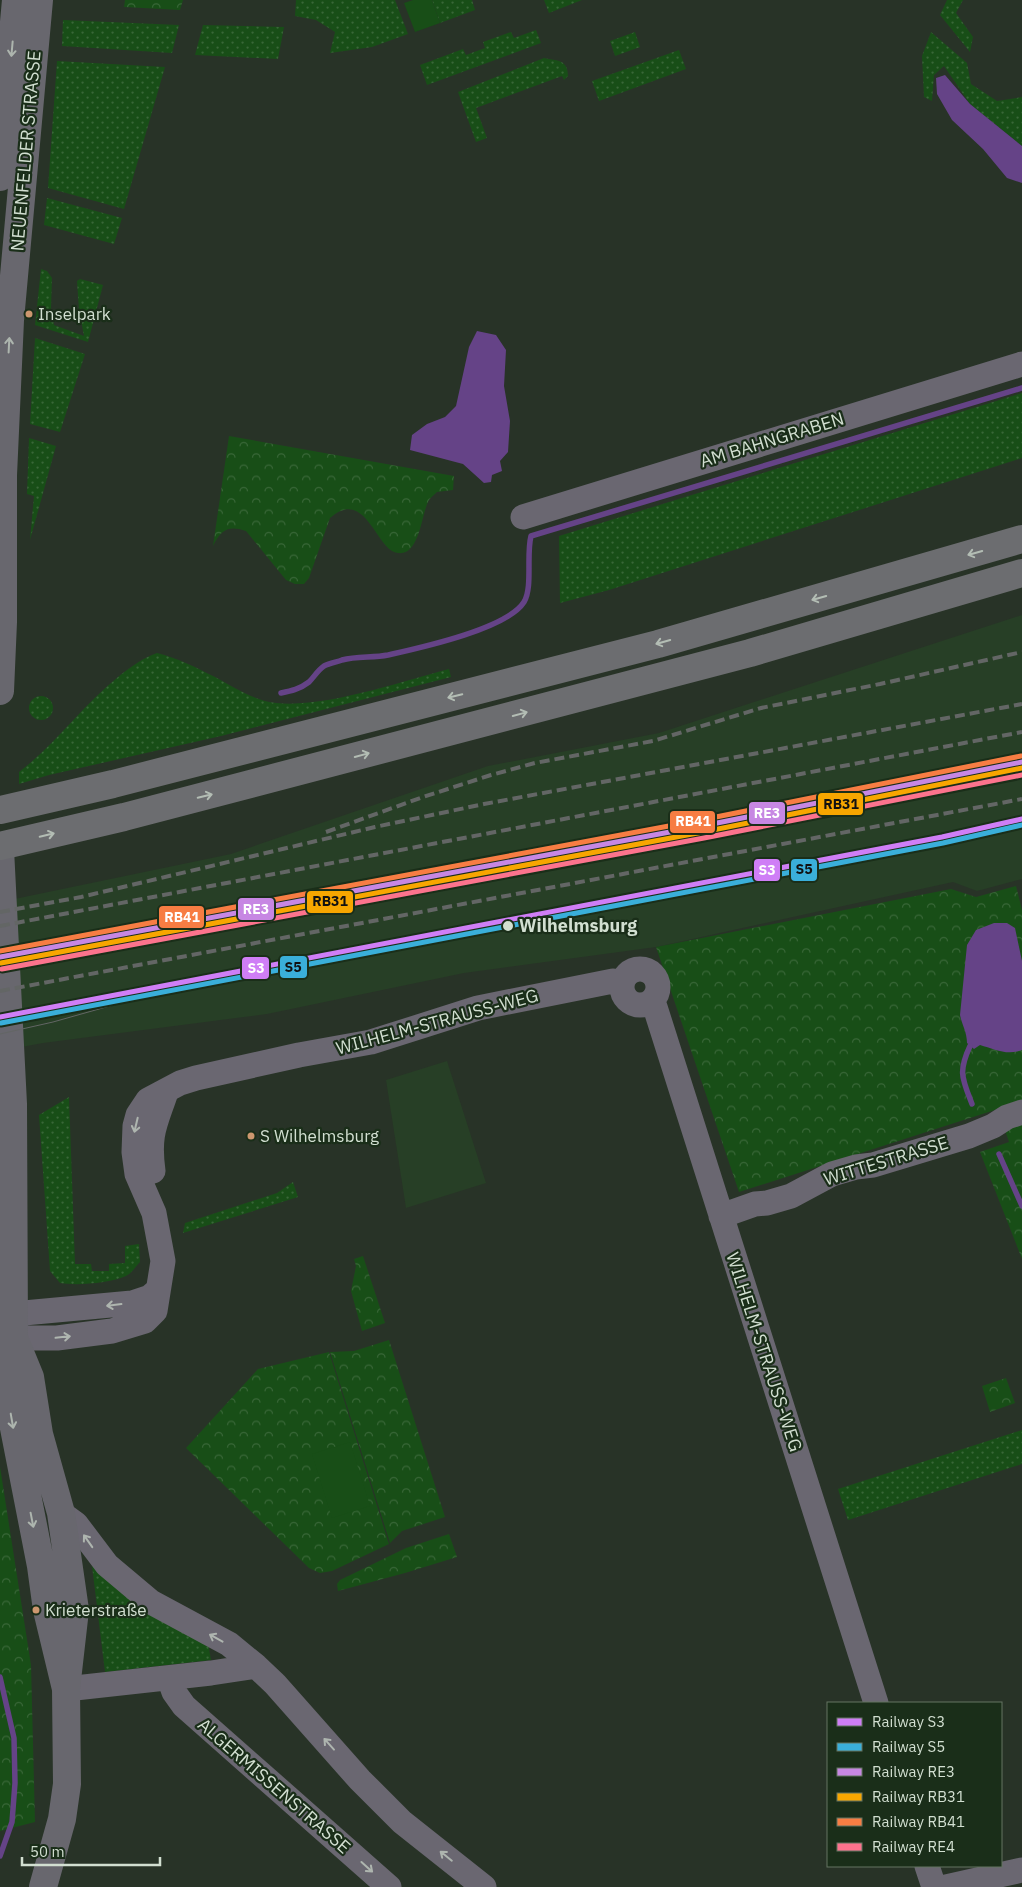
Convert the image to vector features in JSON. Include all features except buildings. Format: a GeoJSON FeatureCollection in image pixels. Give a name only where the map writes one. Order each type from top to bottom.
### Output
{"type":"FeatureCollection","features":[{"type":"Feature","properties":{"kind":"highway"},"geometry":{"type":"LineString","coordinates":[[0,810],[113,784],[658,644],[1022,539]]}},
{"type":"Feature","properties":{"kind":"highway"},"geometry":{"type":"LineString","coordinates":[[0,848],[180,803],[750,654],[1022,573]]}},
{"type":"Feature","properties":{"kind":"main road","name":"NEUENFELDER STRASSE"},"geometry":{"type":"LineString","coordinates":[[0,177],[16,0]]}},
{"type":"Feature","properties":{"kind":"main road","name":"NEUENFELDER STRASSE"},"geometry":{"type":"LineString","coordinates":[[0,691],[3,622],[3,476],[10,320],[39,0]]}},
{"type":"Feature","properties":{"kind":"main road"},"geometry":{"type":"LineString","coordinates":[[0,848],[13,1104],[13,1326],[6,1379],[41,1566],[47,1610],[66,1689]]}},
{"type":"Feature","properties":{"kind":"main road"},"geometry":{"type":"LineString","coordinates":[[13,1326],[30,1377],[39,1434],[62,1513],[75,1610],[66,1689],[67,1784],[62,1819],[43,1887]]}},
{"type":"Feature","properties":{"kind":"street","name":"AM BAHNGRABEN"},"geometry":{"type":"LineString","coordinates":[[523,517],[1022,364]]}},
{"type":"Feature","properties":{"kind":"street","name":"WILHELM-STRAUSS-WEG"},"geometry":{"type":"LineString","coordinates":[[13,1326],[132,1303],[150,1297],[158,1290],[163,1272],[163,1261],[154,1213],[155,1186],[151,1141],[157,1115],[166,1092],[180,1084],[196,1078],[300,1055],[371,1042],[478,1008],[613,981],[622,983],[622,991],[630,1003],[637,1006],[652,1002],[658,1016],[876,1702]]}},
{"type":"Feature","properties":{"kind":"street","name":"WITTESTRASSE"},"geometry":{"type":"LineString","coordinates":[[721,1216],[755,1204],[767,1203],[791,1196],[832,1174],[873,1165],[969,1136],[993,1126],[1007,1117],[1022,1112]]}},
{"type":"Feature","properties":{"kind":"street"},"geometry":{"type":"LineString","coordinates":[[62,1513],[76,1524],[96,1554],[151,1602],[229,1644],[256,1666],[276,1684],[360,1780],[402,1822],[484,1887]]}},
{"type":"Feature","properties":{"kind":"street"},"geometry":{"type":"LineString","coordinates":[[66,1689],[256,1666]]}},
{"type":"Feature","properties":{"kind":"street","name":"ALGERMISSENSTRASSE"},"geometry":{"type":"LineString","coordinates":[[169,1678],[174,1692],[184,1706],[389,1887]]}},
{"type":"Feature","properties":{"kind":"street"},"geometry":{"type":"LineString","coordinates":[[927,1867],[934,1887]]}},
{"type":"Feature","properties":{"kind":"street"},"geometry":{"type":"LineString","coordinates":[[946,1887],[1022,1870]]}},
{"type":"Feature","properties":{"kind":"shaded area"},"geometry":{"type":"Polygon","coordinates":[[[945,75],[970,104],[1022,146],[1022,183],[1007,178],[983,149],[952,120],[937,94],[936,78],[945,75]]]}},
{"type":"Feature","properties":{"kind":"shaded area"},"geometry":{"type":"Polygon","coordinates":[[[477,331],[496,335],[506,350],[504,386],[510,421],[508,452],[500,461],[502,471],[492,475],[491,482],[484,483],[463,464],[410,450],[412,435],[427,424],[445,417],[456,406],[469,347],[477,331]]]}},
{"type":"Feature","properties":{"kind":"shaded area"},"geometry":{"type":"Polygon","coordinates":[[[1022,615],[1022,879],[977,891],[953,882],[656,947],[464,973],[267,1014],[43,1043],[0,1051],[0,902],[231,854],[488,766],[659,733],[1022,615]]]}},
{"type":"Feature","properties":{"kind":"shaded area"},"geometry":{"type":"Polygon","coordinates":[[[994,923],[1007,923],[1015,928],[1022,961],[1022,1050],[1016,1052],[1001,1051],[980,1045],[974,1049],[967,1043],[960,1015],[967,945],[976,930],[994,923]]]}},
{"type":"Feature","properties":{"kind":"shaded area"},"geometry":{"type":"Polygon","coordinates":[[[447,1061],[486,1183],[406,1208],[386,1080],[447,1061]]]}},
{"type":"Feature","properties":{"kind":"green space"},"geometry":{"type":"Polygon","coordinates":[[[125,0],[183,0],[180,10],[124,7],[125,0]]]}},
{"type":"Feature","properties":{"kind":"green space"},"geometry":{"type":"Polygon","coordinates":[[[296,0],[395,0],[408,34],[372,47],[330,53],[335,32],[316,20],[295,16],[296,0]]]}},
{"type":"Feature","properties":{"kind":"green space"},"geometry":{"type":"Polygon","coordinates":[[[413,0],[432,0],[440,23],[415,32],[404,3],[413,0]]]}},
{"type":"Feature","properties":{"kind":"green space"},"geometry":{"type":"Polygon","coordinates":[[[432,0],[472,0],[475,10],[440,23],[432,0]]]}},
{"type":"Feature","properties":{"kind":"green space"},"geometry":{"type":"Polygon","coordinates":[[[544,0],[582,0],[549,13],[544,0]]]}},
{"type":"Feature","properties":{"kind":"green space"},"geometry":{"type":"Polygon","coordinates":[[[947,0],[963,0],[956,13],[973,37],[970,52],[940,15],[947,0]]]}},
{"type":"Feature","properties":{"kind":"green space"},"geometry":{"type":"Polygon","coordinates":[[[63,20],[179,25],[172,53],[62,46],[63,20]]]}},
{"type":"Feature","properties":{"kind":"green space"},"geometry":{"type":"Polygon","coordinates":[[[203,25],[284,27],[278,59],[195,55],[203,25]]]}},
{"type":"Feature","properties":{"kind":"green space"},"geometry":{"type":"Polygon","coordinates":[[[536,30],[541,43],[427,85],[420,65],[463,49],[466,55],[485,48],[483,42],[511,32],[514,38],[536,30]]]}},
{"type":"Feature","properties":{"kind":"green space"},"geometry":{"type":"Polygon","coordinates":[[[635,32],[640,47],[615,56],[610,41],[635,32]]]}},
{"type":"Feature","properties":{"kind":"green space"},"geometry":{"type":"Polygon","coordinates":[[[931,32],[967,63],[971,84],[997,101],[1022,97],[1022,146],[970,104],[944,66],[934,75],[932,101],[924,97],[922,56],[931,32]]]}},
{"type":"Feature","properties":{"kind":"green space"},"geometry":{"type":"Polygon","coordinates":[[[679,50],[686,69],[599,101],[592,81],[679,50]]]}},
{"type":"Feature","properties":{"kind":"green space"},"geometry":{"type":"Polygon","coordinates":[[[544,58],[564,64],[568,70],[568,76],[564,80],[562,76],[476,108],[487,138],[476,142],[458,92],[544,58]]]}},
{"type":"Feature","properties":{"kind":"green space"},"geometry":{"type":"Polygon","coordinates":[[[57,61],[165,67],[124,209],[48,188],[57,61]]]}},
{"type":"Feature","properties":{"kind":"green space"},"geometry":{"type":"Polygon","coordinates":[[[47,198],[122,218],[114,244],[44,225],[47,198]]]}},
{"type":"Feature","properties":{"kind":"green space"},"geometry":{"type":"Polygon","coordinates":[[[41,269],[47,271],[52,278],[51,308],[54,325],[84,336],[79,310],[77,281],[80,279],[103,285],[88,342],[35,325],[41,269]]]}},
{"type":"Feature","properties":{"kind":"green space"},"geometry":{"type":"Polygon","coordinates":[[[35,338],[85,354],[60,432],[30,424],[35,338]]]}},
{"type":"Feature","properties":{"kind":"green space"},"geometry":{"type":"Polygon","coordinates":[[[1022,393],[1022,458],[609,590],[560,603],[559,536],[1022,393]]]}},
{"type":"Feature","properties":{"kind":"green space"},"geometry":{"type":"Polygon","coordinates":[[[229,436],[454,476],[453,490],[437,492],[430,499],[426,506],[419,533],[411,548],[405,552],[398,553],[390,550],[362,514],[353,510],[342,510],[330,518],[309,578],[304,584],[295,584],[286,580],[246,531],[240,529],[226,530],[219,536],[213,546],[229,436]]]}},
{"type":"Feature","properties":{"kind":"green space"},"geometry":{"type":"Polygon","coordinates":[[[29,438],[56,446],[30,540],[34,496],[27,494],[29,438]]]}},
{"type":"Feature","properties":{"kind":"green space"},"geometry":{"type":"Polygon","coordinates":[[[157,653],[193,666],[252,696],[265,701],[284,704],[307,703],[357,694],[449,669],[451,677],[221,736],[49,775],[19,784],[19,772],[45,750],[92,700],[132,666],[157,653]]]}},
{"type":"Feature","properties":{"kind":"green space"},"geometry":{"type":"Polygon","coordinates":[[[41,696],[49,700],[53,708],[49,716],[41,720],[33,716],[29,708],[33,700],[41,696]]]}},
{"type":"Feature","properties":{"kind":"green space"},"geometry":{"type":"Polygon","coordinates":[[[1016,886],[1022,910],[1022,1259],[980,1152],[1009,1142],[998,1109],[739,1192],[656,947],[951,889],[976,897],[1016,886]]]}},
{"type":"Feature","properties":{"kind":"green space"},"geometry":{"type":"Polygon","coordinates":[[[69,1097],[75,1264],[91,1264],[92,1271],[109,1271],[109,1264],[125,1263],[125,1246],[139,1244],[140,1262],[132,1271],[128,1275],[103,1282],[84,1284],[60,1283],[50,1271],[39,1115],[69,1097]]]}},
{"type":"Feature","properties":{"kind":"green space"},"geometry":{"type":"Polygon","coordinates":[[[293,1182],[298,1197],[183,1233],[185,1223],[277,1193],[293,1182]]]}},
{"type":"Feature","properties":{"kind":"green space"},"geometry":{"type":"Polygon","coordinates":[[[363,1256],[385,1323],[362,1331],[351,1291],[356,1266],[354,1259],[363,1256]]]}},
{"type":"Feature","properties":{"kind":"green space"},"geometry":{"type":"Polygon","coordinates":[[[389,1340],[445,1517],[402,1531],[390,1543],[330,1352],[354,1351],[389,1340]]]}},
{"type":"Feature","properties":{"kind":"green space"},"geometry":{"type":"Polygon","coordinates":[[[329,1352],[389,1544],[332,1571],[320,1573],[309,1568],[186,1448],[258,1369],[329,1352]]]}},
{"type":"Feature","properties":{"kind":"green space"},"geometry":{"type":"Polygon","coordinates":[[[1006,1378],[1015,1403],[990,1412],[982,1386],[1006,1378]]]}},
{"type":"Feature","properties":{"kind":"green space"},"geometry":{"type":"Polygon","coordinates":[[[1022,1430],[1022,1464],[848,1520],[838,1489],[1022,1430]]]}},
{"type":"Feature","properties":{"kind":"green space"},"geometry":{"type":"Polygon","coordinates":[[[350,1442],[370,1506],[332,1518],[312,1454],[350,1442]]]}},
{"type":"Feature","properties":{"kind":"green space"},"geometry":{"type":"Polygon","coordinates":[[[0,1467],[31,1665],[35,1822],[0,1831],[0,1467]]]}},
{"type":"Feature","properties":{"kind":"green space"},"geometry":{"type":"Polygon","coordinates":[[[449,1534],[457,1557],[338,1591],[337,1584],[340,1580],[406,1548],[449,1534]]]}},
{"type":"Feature","properties":{"kind":"green space"},"geometry":{"type":"Polygon","coordinates":[[[97,1563],[208,1643],[211,1660],[105,1672],[92,1566],[97,1563]]]}},
{"type":"Feature","properties":{"kind":"waterway"},"geometry":{"type":"LineString","coordinates":[[281,693],[306,684],[324,666],[329,664],[359,657],[388,655],[440,642],[482,629],[515,612],[527,596],[531,536],[1022,388]]}},
{"type":"Feature","properties":{"kind":"waterway"},"geometry":{"type":"LineString","coordinates":[[970,1046],[964,1062],[963,1075],[972,1104]]}},
{"type":"Feature","properties":{"kind":"waterway"},"geometry":{"type":"LineString","coordinates":[[999,1154],[1022,1206]]}},
{"type":"Feature","properties":{"kind":"waterway"},"geometry":{"type":"LineString","coordinates":[[0,1677],[14,1738],[15,1783],[12,1822],[0,1856]]}},
{"type":"Feature","properties":{"kind":"tram line"},"geometry":{"type":"LineString","coordinates":[[0,1034],[53,1022],[223,974]]}},
{"type":"Feature","properties":{"kind":"railway"},"geometry":{"type":"LineString","coordinates":[[326,832],[423,797],[535,763],[653,741],[761,708],[1022,652]]}},
{"type":"Feature","properties":{"kind":"railway"},"geometry":{"type":"LineString","coordinates":[[0,912],[81,897],[375,827],[484,804],[1022,704]]}},
{"type":"Feature","properties":{"kind":"railway"},"geometry":{"type":"LineString","coordinates":[[0,926],[1022,732]]}},
{"type":"Feature","properties":{"kind":"railway"},"geometry":{"type":"LineString","coordinates":[[0,991],[1022,799]]}},
{"type":"Feature","properties":{"kind":"rail line","name":"RB41"},"geometry":{"type":"LineString","coordinates":[[0,951],[701,820],[1021,756]]}},
{"type":"Feature","properties":{"kind":"rail line","name":"RE3"},"geometry":{"type":"LineString","coordinates":[[0,957],[702,826],[1022,762]]}},
{"type":"Feature","properties":{"kind":"rail line","name":"RB31"},"geometry":{"type":"LineString","coordinates":[[1,963],[703,832],[1022,768]]}},
{"type":"Feature","properties":{"kind":"rail line","name":"RE4"},"geometry":{"type":"LineString","coordinates":[[2,969],[704,838],[1022,775]]}},
{"type":"Feature","properties":{"kind":"rail line","name":"S3"},"geometry":{"type":"LineString","coordinates":[[0,1017],[942,837],[1022,819]]}},
{"type":"Feature","properties":{"kind":"rail line","name":"S5"},"geometry":{"type":"LineString","coordinates":[[1,1023],[943,843],[1022,825]]}},
{"type":"Feature","properties":{"kind":"place","name":"Inselpark"},"geometry":{"type":"Point","coordinates":[29,314]}},
{"type":"Feature","properties":{"kind":"place","name":"Wilhelmsburg"},"geometry":{"type":"Point","coordinates":[508,926]}},
{"type":"Feature","properties":{"kind":"place","name":"S Wilhelmsburg"},"geometry":{"type":"Point","coordinates":[251,1136]}},
{"type":"Feature","properties":{"kind":"place","name":"Krieterstraße"},"geometry":{"type":"Point","coordinates":[36,1610]}}]}
